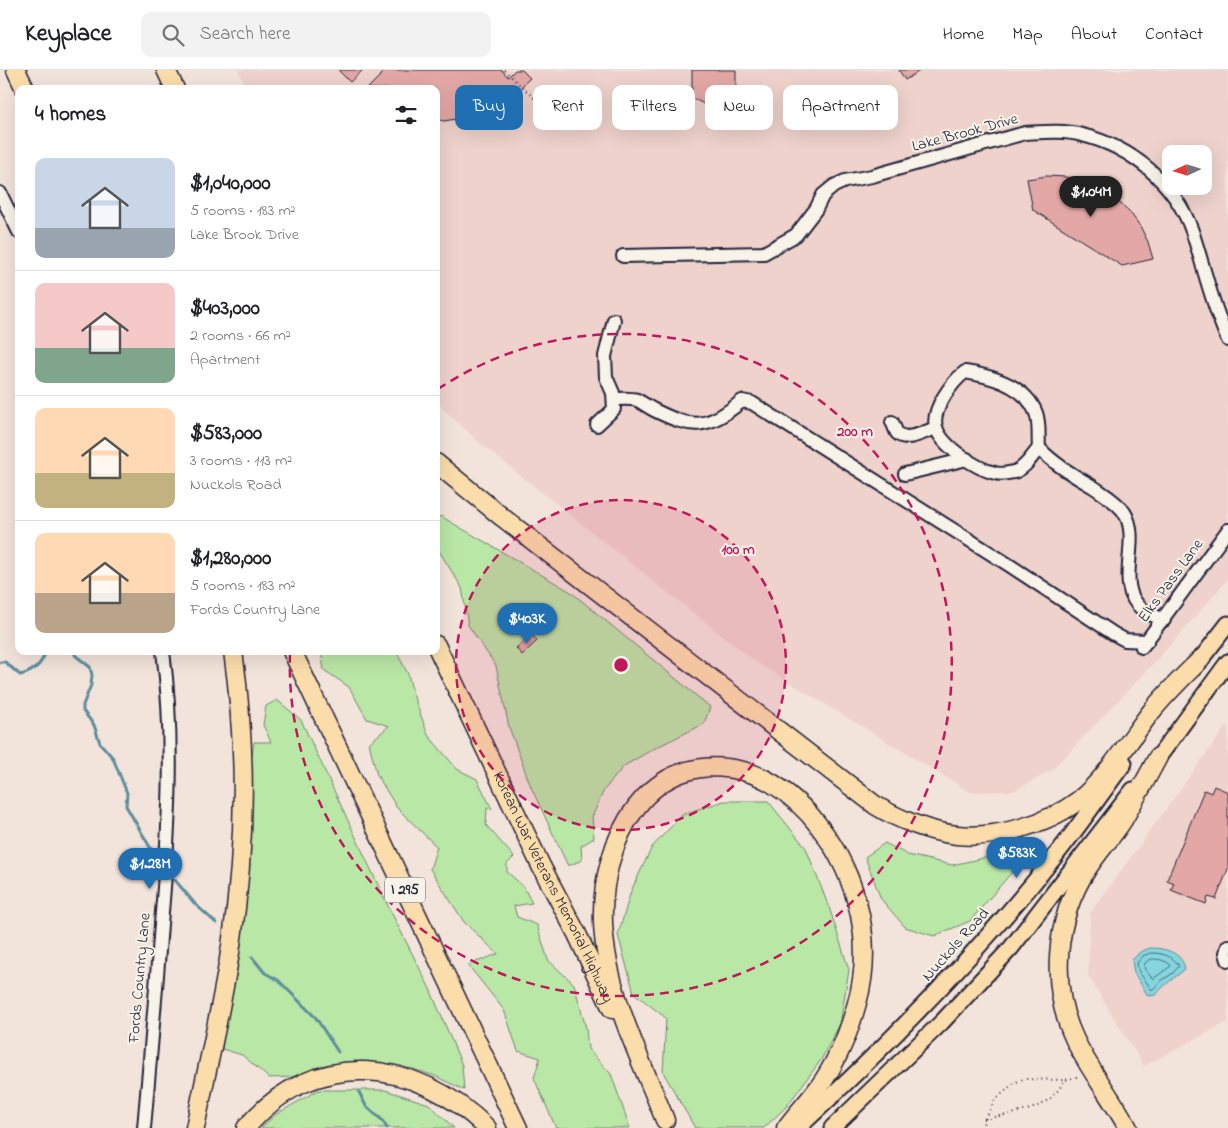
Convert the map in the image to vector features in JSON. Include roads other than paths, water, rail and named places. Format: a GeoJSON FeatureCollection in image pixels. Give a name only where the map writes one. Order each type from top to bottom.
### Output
{"type":"FeatureCollection","features":[{"type":"Feature","properties":{"kind":"highway"},"geometry":{"type":"LineString","coordinates":[[16,70],[23,85]]}},
{"type":"Feature","properties":{"kind":"highway"},"geometry":{"type":"LineString","coordinates":[[166,70],[173,85]]}},
{"type":"Feature","properties":{"kind":"highway"},"geometry":{"type":"LineString","coordinates":[[440,466],[875,805],[901,819],[945,833],[958,835],[989,834],[1019,828],[1040,821],[1079,800],[1099,781],[1153,709],[1201,659]]}},
{"type":"Feature","properties":{"kind":"highway","name":"Korean War Veterans Memorial Highway"},"geometry":{"type":"LineString","coordinates":[[440,653],[667,1124]]}},
{"type":"Feature","properties":{"kind":"highway"},"geometry":{"type":"LineString","coordinates":[[195,1128],[230,956],[240,876],[244,794],[243,751],[234,655]]}},
{"type":"Feature","properties":{"kind":"highway","name":"I 295"},"geometry":{"type":"LineString","coordinates":[[294,655],[518,1128]]}},
{"type":"Feature","properties":{"kind":"highway"},"geometry":{"type":"LineString","coordinates":[[1128,1128],[1075,1041],[1065,1014],[1060,988],[1061,938],[1067,911],[1075,891],[1087,870],[1122,822],[1158,757]]}},
{"type":"Feature","properties":{"kind":"highway"},"geometry":{"type":"LineString","coordinates":[[667,1124],[620,1006],[607,960],[603,922],[605,882],[614,846],[621,829],[632,811],[647,794],[669,779],[683,773],[708,768],[725,768],[743,771],[764,779],[789,795],[814,820],[834,846],[844,864],[853,887],[862,922],[864,939],[861,984],[848,1031],[835,1060],[819,1087],[786,1128]]}},
{"type":"Feature","properties":{"kind":"highway"},"geometry":{"type":"LineString","coordinates":[[246,1128],[257,1115],[291,1089],[315,1078],[355,1071],[373,1071],[395,1075],[434,1088],[466,1108],[487,1128]]}},
{"type":"Feature","properties":{"kind":"main road","name":"Nuckols Road"},"geometry":{"type":"LineString","coordinates":[[798,1128],[923,1007],[1006,915],[1057,854],[1228,624]]}},
{"type":"Feature","properties":{"kind":"main road"},"geometry":{"type":"LineString","coordinates":[[832,1128],[942,1022],[1011,948],[1158,757],[1228,662]]}},
{"type":"Feature","properties":{"kind":"street","name":"Lake Brook Drive"},"geometry":{"type":"LineString","coordinates":[[623,256],[706,256],[764,253],[796,235],[816,209],[823,195],[834,186],[845,181],[872,176],[1025,133],[1052,131],[1081,134],[1112,145],[1132,156],[1156,176],[1176,199],[1192,231],[1216,312],[1228,340]]}},
{"type":"Feature","properties":{"kind":"street"},"geometry":{"type":"LineString","coordinates":[[2,201],[15,225]]}},
{"type":"Feature","properties":{"kind":"street"},"geometry":{"type":"LineString","coordinates":[[597,425],[614,409],[613,393],[606,377],[605,356],[614,320]]}},
{"type":"Feature","properties":{"kind":"street"},"geometry":{"type":"LineString","coordinates":[[1039,448],[1026,465],[1016,472],[996,474],[966,459],[947,445],[936,428],[935,413],[955,379],[965,372],[983,374],[1008,384],[1026,398],[1036,414],[1039,448],[1051,460],[1113,500],[1124,512],[1130,530],[1129,579],[1134,601],[1144,611],[1164,620]]}},
{"type":"Feature","properties":{"kind":"street","name":"Elks Pass Lane"},"geometry":{"type":"LineString","coordinates":[[614,400],[635,400],[654,410],[695,424],[703,424],[715,420],[742,401],[752,403],[1010,565],[1114,634],[1125,640],[1144,645],[1228,530]]}},
{"type":"Feature","properties":{"kind":"street"},"geometry":{"type":"LineString","coordinates":[[892,422],[897,433],[902,436],[911,437],[936,428]]}},
{"type":"Feature","properties":{"kind":"street"},"geometry":{"type":"LineString","coordinates":[[905,474],[966,459]]}},
{"type":"Feature","properties":{"kind":"street","name":"Fords Country Lane"},"geometry":{"type":"LineString","coordinates":[[144,1128],[169,834],[171,752],[163,655]]}},
{"type":"Feature","properties":{"kind":"street"},"geometry":{"type":"LineString","coordinates":[[1228,946],[1226,953],[1228,960]]}},
{"type":"Feature","properties":{"kind":"water"},"geometry":{"type":"Polygon","coordinates":[[[1150,948],[1167,950],[1177,955],[1185,969],[1166,984],[1156,995],[1148,996],[1134,973],[1132,960],[1140,952],[1150,948]]]}},
{"type":"Feature","properties":{"kind":"waterway"},"geometry":{"type":"LineString","coordinates":[[0,662],[5,662],[20,675],[37,667],[44,655]]}},
{"type":"Feature","properties":{"kind":"waterway"},"geometry":{"type":"LineString","coordinates":[[75,655],[90,667],[92,675],[83,711],[94,725],[100,743],[113,758],[127,793],[126,806],[154,854]]}},
{"type":"Feature","properties":{"kind":"waterway"},"geometry":{"type":"LineString","coordinates":[[175,880],[195,904],[216,923]]}},
{"type":"Feature","properties":{"kind":"waterway"},"geometry":{"type":"LineString","coordinates":[[252,957],[265,973],[278,980],[316,1018],[338,1052]]}},
{"type":"Feature","properties":{"kind":"waterway"},"geometry":{"type":"LineString","coordinates":[[359,1092],[366,1106],[382,1120],[387,1128]]}}]}
